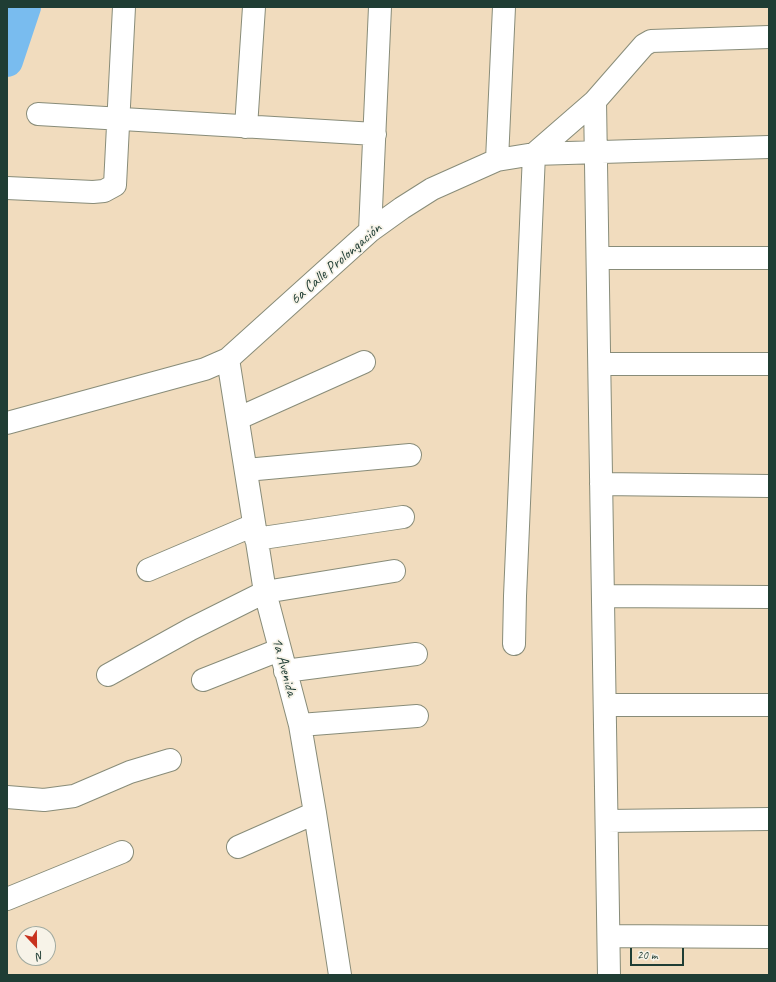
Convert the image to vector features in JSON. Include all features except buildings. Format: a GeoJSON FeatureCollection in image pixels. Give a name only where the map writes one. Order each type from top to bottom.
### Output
{"type":"FeatureCollection","features":[{"type":"Feature","properties":{"kind":"street"},"geometry":{"type":"LineString","coordinates":[[7,188],[93,192],[104,191],[115,185],[124,7]]}},
{"type":"Feature","properties":{"kind":"street"},"geometry":{"type":"LineString","coordinates":[[246,126],[254,7]]}},
{"type":"Feature","properties":{"kind":"street"},"geometry":{"type":"LineString","coordinates":[[370,231],[380,7]]}},
{"type":"Feature","properties":{"kind":"street"},"geometry":{"type":"LineString","coordinates":[[497,160],[504,7]]}},
{"type":"Feature","properties":{"kind":"street"},"geometry":{"type":"LineString","coordinates":[[514,644],[534,154],[595,101],[644,45],[651,41],[769,37]]}},
{"type":"Feature","properties":{"kind":"street"},"geometry":{"type":"LineString","coordinates":[[595,101],[609,975]]}},
{"type":"Feature","properties":{"kind":"street"},"geometry":{"type":"LineString","coordinates":[[38,114],[375,134]]}},
{"type":"Feature","properties":{"kind":"street","name":"6a Calle Prolongación"},"geometry":{"type":"LineString","coordinates":[[7,423],[205,369],[228,359],[370,231],[432,189],[497,160],[534,154],[596,151],[769,147]]}},
{"type":"Feature","properties":{"kind":"street"},"geometry":{"type":"LineString","coordinates":[[598,258],[769,258]]}},
{"type":"Feature","properties":{"kind":"street","name":"1a Avenida"},"geometry":{"type":"LineString","coordinates":[[228,359],[239,418],[265,592],[279,650],[300,725],[340,975]]}},
{"type":"Feature","properties":{"kind":"street"},"geometry":{"type":"LineString","coordinates":[[239,418],[364,362]]}},
{"type":"Feature","properties":{"kind":"street"},"geometry":{"type":"LineString","coordinates":[[600,364],[769,364]]}},
{"type":"Feature","properties":{"kind":"street"},"geometry":{"type":"LineString","coordinates":[[246,470],[410,455]]}},
{"type":"Feature","properties":{"kind":"street"},"geometry":{"type":"LineString","coordinates":[[601,484],[769,486]]}},
{"type":"Feature","properties":{"kind":"street"},"geometry":{"type":"LineString","coordinates":[[148,570],[255,532],[403,517]]}},
{"type":"Feature","properties":{"kind":"street"},"geometry":{"type":"LineString","coordinates":[[108,674],[191,629],[265,592],[394,571]]}},
{"type":"Feature","properties":{"kind":"street"},"geometry":{"type":"LineString","coordinates":[[603,596],[769,597]]}},
{"type":"Feature","properties":{"kind":"street"},"geometry":{"type":"LineString","coordinates":[[203,680],[279,650]]}},
{"type":"Feature","properties":{"kind":"street"},"geometry":{"type":"LineString","coordinates":[[285,672],[416,654]]}},
{"type":"Feature","properties":{"kind":"street"},"geometry":{"type":"LineString","coordinates":[[605,705],[769,705]]}},
{"type":"Feature","properties":{"kind":"street"},"geometry":{"type":"LineString","coordinates":[[300,725],[417,716]]}},
{"type":"Feature","properties":{"kind":"street"},"geometry":{"type":"LineString","coordinates":[[7,797],[44,800],[74,796],[130,772],[170,760]]}},
{"type":"Feature","properties":{"kind":"street"},"geometry":{"type":"LineString","coordinates":[[238,847],[315,813]]}},
{"type":"Feature","properties":{"kind":"street"},"geometry":{"type":"LineString","coordinates":[[607,821],[769,819]]}},
{"type":"Feature","properties":{"kind":"street"},"geometry":{"type":"LineString","coordinates":[[7,899],[122,852]]}},
{"type":"Feature","properties":{"kind":"street"},"geometry":{"type":"LineString","coordinates":[[609,936],[769,937]]}},
{"type":"Feature","properties":{"kind":"waterway"},"geometry":{"type":"LineString","coordinates":[[7,61],[25,7]]}}]}
